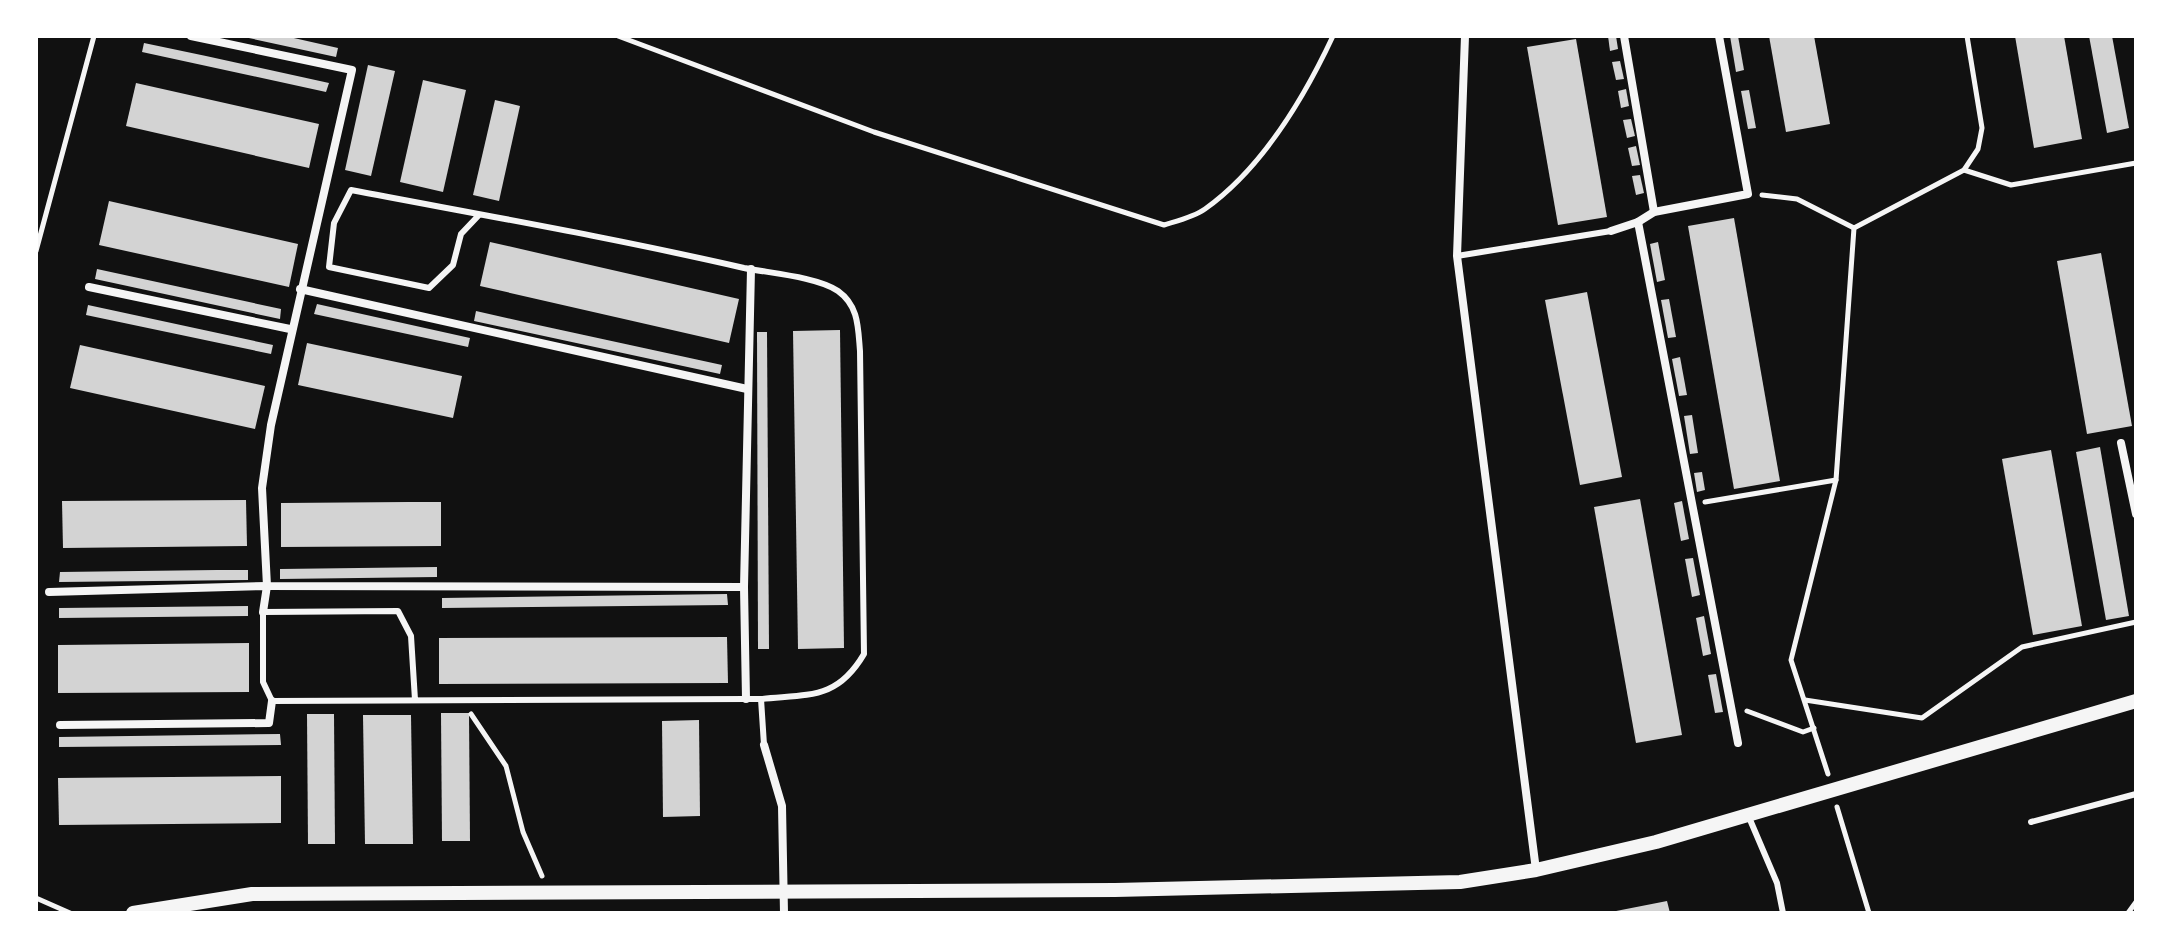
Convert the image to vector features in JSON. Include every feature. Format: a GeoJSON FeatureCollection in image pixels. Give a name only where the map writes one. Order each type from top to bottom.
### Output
{"type":"FeatureCollection","features":[{"type":"Feature","properties":{"kind":"street"},"geometry":{"type":"LineString","coordinates":[[191,36],[352,70],[290,329],[262,488],[267,586],[263,612]]}},
{"type":"Feature","properties":{"kind":"street"},"geometry":{"type":"LineString","coordinates":[[1465,36],[1457,256],[1536,870]]}},
{"type":"Feature","properties":{"kind":"street"},"geometry":{"type":"LineString","coordinates":[[1624,36],[1654,212]]}},
{"type":"Feature","properties":{"kind":"street"},"geometry":{"type":"LineString","coordinates":[[1611,231],[1638,222],[1654,212],[1748,194],[1719,36]]}},
{"type":"Feature","properties":{"kind":"street"},"geometry":{"type":"LineString","coordinates":[[1638,222],[1738,743]]}},
{"type":"Feature","properties":{"kind":"street"},"geometry":{"type":"LineString","coordinates":[[746,699],[744,587],[751,269]]}},
{"type":"Feature","properties":{"kind":"street"},"geometry":{"type":"LineString","coordinates":[[89,287],[290,329]]}},
{"type":"Feature","properties":{"kind":"street"},"geometry":{"type":"LineString","coordinates":[[300,289],[747,389]]}},
{"type":"Feature","properties":{"kind":"street"},"geometry":{"type":"LineString","coordinates":[[2121,443],[2133,478],[2136,514]]}},
{"type":"Feature","properties":{"kind":"street"},"geometry":{"type":"LineString","coordinates":[[49,592],[267,586],[744,587]]}},
{"type":"Feature","properties":{"kind":"street"},"geometry":{"type":"LineString","coordinates":[[60,725],[269,723],[272,701]]}},
{"type":"Feature","properties":{"kind":"street"},"geometry":{"type":"LineString","coordinates":[[133,913],[252,894],[1115,890],[1460,882],[1536,870],[1656,842],[2136,701]]}},
{"type":"Feature","properties":{"kind":"street"},"geometry":{"type":"LineString","coordinates":[[764,745],[782,806],[784,913]]}},
{"type":"Feature","properties":{"kind":"lane"},"geometry":{"type":"LineString","coordinates":[[415,700],[411,636],[398,611],[263,612],[263,682],[272,701],[761,699],[821,693],[850,678],[864,654],[860,351],[856,312],[837,291],[751,269],[479,215],[351,190],[334,223],[329,267],[429,288],[453,265],[461,234],[479,215]]}},
{"type":"Feature","properties":{"kind":"lane"},"geometry":{"type":"LineString","coordinates":[[1457,256],[1611,231]]}},
{"type":"Feature","properties":{"kind":"lane"},"geometry":{"type":"LineString","coordinates":[[761,699],[764,745]]}},
{"type":"Feature","properties":{"kind":"lane"},"geometry":{"type":"LineString","coordinates":[[2031,822],[2136,794]]}},
{"type":"Feature","properties":{"kind":"lane"},"geometry":{"type":"LineString","coordinates":[[1748,815],[1777,883],[1783,913]]}},
{"type":"Feature","properties":{"kind":"path"},"geometry":{"type":"LineString","coordinates":[[36,251],[94,36]]}},
{"type":"Feature","properties":{"kind":"path"},"geometry":{"type":"LineString","coordinates":[[618,36],[874,132],[1164,225],[1203,211],[1244,174],[1286,119],[1333,36]]}},
{"type":"Feature","properties":{"kind":"path"},"geometry":{"type":"LineString","coordinates":[[1854,228],[1964,170],[1978,149],[1982,128],[1967,36]]}},
{"type":"Feature","properties":{"kind":"path"},"geometry":{"type":"LineString","coordinates":[[1964,170],[2011,185],[2136,163]]}},
{"type":"Feature","properties":{"kind":"path"},"geometry":{"type":"LineString","coordinates":[[1748,194],[1797,199],[1854,228]]}},
{"type":"Feature","properties":{"kind":"path"},"geometry":{"type":"LineString","coordinates":[[1832,788],[1791,660],[1836,480],[1854,228]]}},
{"type":"Feature","properties":{"kind":"path"},"geometry":{"type":"LineString","coordinates":[[1693,505],[1836,480]]}},
{"type":"Feature","properties":{"kind":"path"},"geometry":{"type":"LineString","coordinates":[[1805,700],[1922,718],[2022,647],[2136,622]]}},
{"type":"Feature","properties":{"kind":"path"},"geometry":{"type":"LineString","coordinates":[[462,700],[506,766],[523,832],[549,893]]}},
{"type":"Feature","properties":{"kind":"path"},"geometry":{"type":"LineString","coordinates":[[1743,709],[1803,732],[1814,728]]}},
{"type":"Feature","properties":{"kind":"path"},"geometry":{"type":"LineString","coordinates":[[1836,802],[1869,913]]}},
{"type":"Feature","properties":{"kind":"path"},"geometry":{"type":"LineString","coordinates":[[36,898],[70,913]]}},
{"type":"Feature","properties":{"kind":"path"},"geometry":{"type":"LineString","coordinates":[[2131,911],[2136,902]]}},
{"type":"Feature","properties":{"kind":"building"},"geometry":{"type":"Polygon","coordinates":[[[285,36],[338,48],[336,57],[244,37],[285,36]]]}},
{"type":"Feature","properties":{"kind":"building"},"geometry":{"type":"Polygon","coordinates":[[[1608,36],[1616,36],[1618,49],[1610,51],[1608,36]]]}},
{"type":"Feature","properties":{"kind":"building"},"geometry":{"type":"Polygon","coordinates":[[[1730,36],[1738,36],[1744,70],[1736,72],[1730,36]]]}},
{"type":"Feature","properties":{"kind":"building"},"geometry":{"type":"Polygon","coordinates":[[[1769,36],[1814,36],[1830,124],[1786,132],[1769,36]]]}},
{"type":"Feature","properties":{"kind":"building"},"geometry":{"type":"Polygon","coordinates":[[[2015,36],[2064,36],[2082,139],[2034,148],[2015,36]]]}},
{"type":"Feature","properties":{"kind":"building"},"geometry":{"type":"Polygon","coordinates":[[[2089,36],[2112,36],[2129,128],[2107,133],[2089,36]]]}},
{"type":"Feature","properties":{"kind":"building"},"geometry":{"type":"Polygon","coordinates":[[[1576,39],[1607,217],[1558,225],[1527,47],[1576,39]]]}},
{"type":"Feature","properties":{"kind":"building"},"geometry":{"type":"Polygon","coordinates":[[[144,43],[329,83],[326,92],[142,52],[144,43]]]}},
{"type":"Feature","properties":{"kind":"building"},"geometry":{"type":"Polygon","coordinates":[[[1620,61],[1624,79],[1616,80],[1612,62],[1620,61]]]}},
{"type":"Feature","properties":{"kind":"building"},"geometry":{"type":"Polygon","coordinates":[[[368,65],[395,71],[371,176],[345,170],[368,65]]]}},
{"type":"Feature","properties":{"kind":"building"},"geometry":{"type":"Polygon","coordinates":[[[423,80],[466,90],[443,192],[400,182],[423,80]]]}},
{"type":"Feature","properties":{"kind":"building"},"geometry":{"type":"Polygon","coordinates":[[[136,83],[319,124],[309,168],[126,126],[136,83]]]}},
{"type":"Feature","properties":{"kind":"building"},"geometry":{"type":"Polygon","coordinates":[[[1626,89],[1629,106],[1621,108],[1618,91],[1626,89]]]}},
{"type":"Feature","properties":{"kind":"building"},"geometry":{"type":"Polygon","coordinates":[[[1749,90],[1756,128],[1748,129],[1741,91],[1749,90]]]}},
{"type":"Feature","properties":{"kind":"building"},"geometry":{"type":"Polygon","coordinates":[[[495,100],[520,106],[499,201],[473,195],[495,100]]]}},
{"type":"Feature","properties":{"kind":"building"},"geometry":{"type":"Polygon","coordinates":[[[1631,119],[1635,136],[1627,138],[1623,120],[1631,119]]]}},
{"type":"Feature","properties":{"kind":"building"},"geometry":{"type":"Polygon","coordinates":[[[1636,146],[1640,165],[1632,166],[1628,148],[1636,146]]]}},
{"type":"Feature","properties":{"kind":"building"},"geometry":{"type":"Polygon","coordinates":[[[1640,175],[1644,193],[1636,195],[1632,176],[1640,175]]]}},
{"type":"Feature","properties":{"kind":"building"},"geometry":{"type":"Polygon","coordinates":[[[109,201],[298,244],[289,287],[99,245],[109,201]]]}},
{"type":"Feature","properties":{"kind":"building"},"geometry":{"type":"Polygon","coordinates":[[[1734,218],[1780,481],[1734,489],[1688,226],[1734,218]]]}},
{"type":"Feature","properties":{"kind":"building"},"geometry":{"type":"Polygon","coordinates":[[[490,242],[739,299],[729,343],[480,286],[490,242]]]}},
{"type":"Feature","properties":{"kind":"building"},"geometry":{"type":"Polygon","coordinates":[[[1658,242],[1665,280],[1657,282],[1650,244],[1658,242]]]}},
{"type":"Feature","properties":{"kind":"building"},"geometry":{"type":"Polygon","coordinates":[[[2101,253],[2132,426],[2087,434],[2057,261],[2101,253]]]}},
{"type":"Feature","properties":{"kind":"building"},"geometry":{"type":"Polygon","coordinates":[[[97,269],[281,309],[280,319],[95,279],[97,269]]]}},
{"type":"Feature","properties":{"kind":"building"},"geometry":{"type":"Polygon","coordinates":[[[1587,292],[1622,477],[1580,485],[1545,300],[1587,292]]]}},
{"type":"Feature","properties":{"kind":"building"},"geometry":{"type":"Polygon","coordinates":[[[1669,299],[1676,337],[1668,338],[1661,300],[1669,299]]]}},
{"type":"Feature","properties":{"kind":"building"},"geometry":{"type":"Polygon","coordinates":[[[317,304],[470,338],[468,347],[314,314],[317,304]]]}},
{"type":"Feature","properties":{"kind":"building"},"geometry":{"type":"Polygon","coordinates":[[[88,305],[273,345],[271,354],[86,315],[88,305]]]}},
{"type":"Feature","properties":{"kind":"building"},"geometry":{"type":"Polygon","coordinates":[[[476,311],[722,365],[720,374],[474,321],[476,311]]]}},
{"type":"Feature","properties":{"kind":"building"},"geometry":{"type":"Polygon","coordinates":[[[840,330],[844,648],[798,649],[793,331],[840,330]]]}},
{"type":"Feature","properties":{"kind":"building"},"geometry":{"type":"Polygon","coordinates":[[[757,332],[767,332],[769,649],[758,649],[757,332]]]}},
{"type":"Feature","properties":{"kind":"building"},"geometry":{"type":"Polygon","coordinates":[[[307,343],[462,376],[453,418],[298,385],[307,343]]]}},
{"type":"Feature","properties":{"kind":"building"},"geometry":{"type":"Polygon","coordinates":[[[80,345],[265,386],[255,429],[70,388],[80,345]]]}},
{"type":"Feature","properties":{"kind":"building"},"geometry":{"type":"Polygon","coordinates":[[[1680,357],[1687,395],[1679,396],[1672,359],[1680,357]]]}},
{"type":"Feature","properties":{"kind":"building"},"geometry":{"type":"Polygon","coordinates":[[[1692,415],[1698,453],[1690,454],[1684,416],[1692,415]]]}},
{"type":"Feature","properties":{"kind":"building"},"geometry":{"type":"Polygon","coordinates":[[[2100,447],[2129,616],[2106,620],[2076,452],[2100,447]]]}},
{"type":"Feature","properties":{"kind":"building"},"geometry":{"type":"Polygon","coordinates":[[[2051,450],[2082,626],[2033,635],[2002,459],[2051,450]]]}},
{"type":"Feature","properties":{"kind":"building"},"geometry":{"type":"Polygon","coordinates":[[[1702,472],[1705,490],[1697,492],[1694,473],[1702,472]]]}},
{"type":"Feature","properties":{"kind":"building"},"geometry":{"type":"Polygon","coordinates":[[[1640,499],[1682,735],[1636,743],[1594,507],[1640,499]]]}},
{"type":"Feature","properties":{"kind":"building"},"geometry":{"type":"Polygon","coordinates":[[[246,500],[247,546],[63,548],[62,501],[246,500]]]}},
{"type":"Feature","properties":{"kind":"building"},"geometry":{"type":"Polygon","coordinates":[[[1682,501],[1689,539],[1681,541],[1674,503],[1682,501]]]}},
{"type":"Feature","properties":{"kind":"building"},"geometry":{"type":"Polygon","coordinates":[[[441,502],[441,546],[281,547],[281,503],[441,502]]]}},
{"type":"Feature","properties":{"kind":"building"},"geometry":{"type":"Polygon","coordinates":[[[1693,558],[1700,595],[1692,597],[1685,559],[1693,558]]]}},
{"type":"Feature","properties":{"kind":"building"},"geometry":{"type":"Polygon","coordinates":[[[437,567],[437,577],[280,579],[280,569],[437,567]]]}},
{"type":"Feature","properties":{"kind":"building"},"geometry":{"type":"Polygon","coordinates":[[[248,570],[248,580],[59,582],[60,572],[248,570]]]}},
{"type":"Feature","properties":{"kind":"building"},"geometry":{"type":"Polygon","coordinates":[[[727,594],[728,605],[442,608],[442,598],[727,594]]]}},
{"type":"Feature","properties":{"kind":"building"},"geometry":{"type":"Polygon","coordinates":[[[248,606],[248,616],[59,618],[59,608],[248,606]]]}},
{"type":"Feature","properties":{"kind":"building"},"geometry":{"type":"Polygon","coordinates":[[[1704,616],[1711,654],[1703,656],[1696,618],[1704,616]]]}},
{"type":"Feature","properties":{"kind":"building"},"geometry":{"type":"Polygon","coordinates":[[[727,637],[728,683],[439,684],[439,638],[727,637]]]}},
{"type":"Feature","properties":{"kind":"building"},"geometry":{"type":"Polygon","coordinates":[[[249,643],[249,692],[58,693],[58,645],[249,643]]]}},
{"type":"Feature","properties":{"kind":"building"},"geometry":{"type":"Polygon","coordinates":[[[1716,674],[1723,712],[1715,713],[1708,675],[1716,674]]]}},
{"type":"Feature","properties":{"kind":"building"},"geometry":{"type":"Polygon","coordinates":[[[441,713],[469,713],[470,841],[442,841],[441,713]]]}},
{"type":"Feature","properties":{"kind":"building"},"geometry":{"type":"Polygon","coordinates":[[[307,714],[334,714],[335,844],[308,844],[307,714]]]}},
{"type":"Feature","properties":{"kind":"building"},"geometry":{"type":"Polygon","coordinates":[[[363,715],[411,715],[413,844],[365,844],[363,715]]]}},
{"type":"Feature","properties":{"kind":"building"},"geometry":{"type":"Polygon","coordinates":[[[699,720],[700,816],[663,817],[662,721],[699,720]]]}},
{"type":"Feature","properties":{"kind":"building"},"geometry":{"type":"Polygon","coordinates":[[[280,734],[281,745],[59,747],[59,737],[280,734]]]}},
{"type":"Feature","properties":{"kind":"building"},"geometry":{"type":"Polygon","coordinates":[[[281,776],[281,823],[59,825],[58,778],[281,776]]]}},
{"type":"Feature","properties":{"kind":"building"},"geometry":{"type":"Polygon","coordinates":[[[1667,901],[1670,913],[1611,913],[1611,912],[1667,901]]]}}]}
